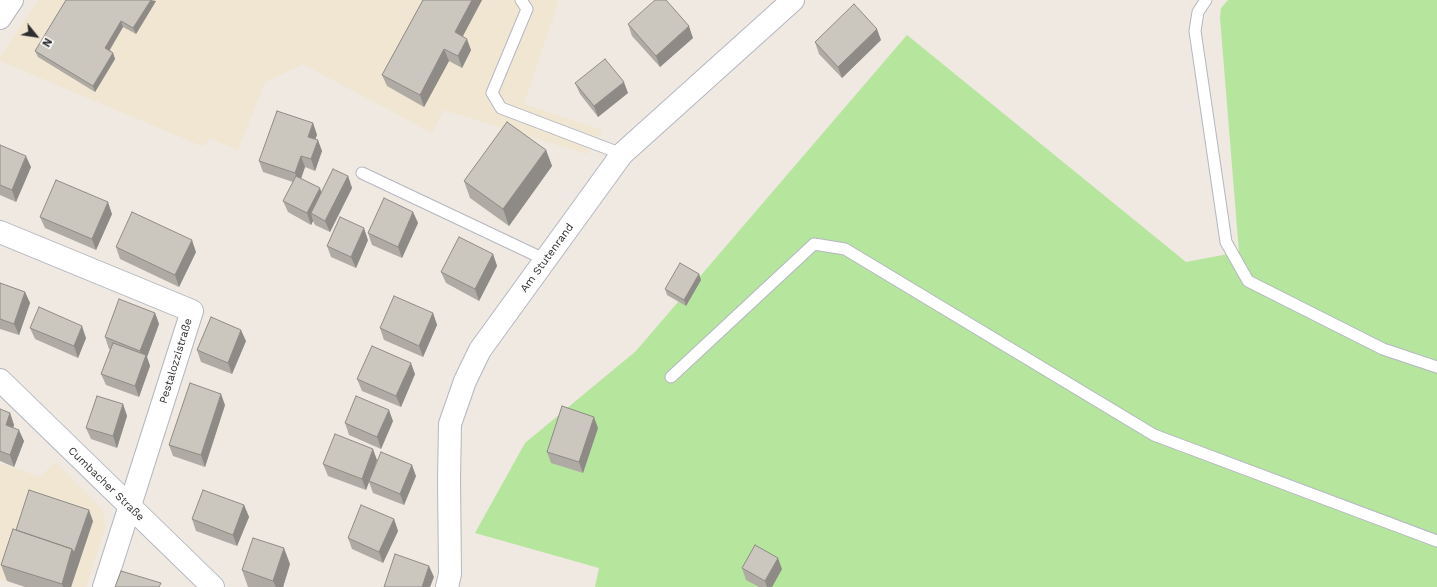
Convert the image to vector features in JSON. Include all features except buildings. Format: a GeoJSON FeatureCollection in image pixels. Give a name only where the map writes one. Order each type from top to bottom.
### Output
{"type":"FeatureCollection","features":[{"type":"Feature","properties":{"kind":"street"},"geometry":{"type":"LineString","coordinates":[[0,18],[12,0]]}},
{"type":"Feature","properties":{"kind":"street","name":"Am Stutenrand"},"geometry":{"type":"LineString","coordinates":[[447,587],[450,574],[450,424],[464,381],[480,350],[622,154],[793,0]]}},
{"type":"Feature","properties":{"kind":"street","name":"Pestalozzistraße"},"geometry":{"type":"LineString","coordinates":[[0,232],[192,311],[131,507],[104,587]]}},
{"type":"Feature","properties":{"kind":"street","name":"Cumbacher Straße"},"geometry":{"type":"LineString","coordinates":[[0,380],[213,587]]}},
{"type":"Feature","properties":{"kind":"lane"},"geometry":{"type":"LineString","coordinates":[[521,0],[527,9],[492,93],[501,108],[622,154]]}},
{"type":"Feature","properties":{"kind":"lane"},"geometry":{"type":"LineString","coordinates":[[1206,0],[1198,12],[1195,31],[1226,242],[1248,281],[1384,350],[1437,367]]}},
{"type":"Feature","properties":{"kind":"lane"},"geometry":{"type":"LineString","coordinates":[[362,173],[546,260]]}},
{"type":"Feature","properties":{"kind":"lane"},"geometry":{"type":"LineString","coordinates":[[671,377],[814,244],[845,249],[1154,435],[1437,541]]}},
{"type":"Feature","properties":{"kind":"shaded area"},"geometry":{"type":"Polygon","coordinates":[[[38,0],[559,0],[524,104],[603,130],[586,154],[444,110],[432,133],[303,64],[265,82],[238,150],[209,138],[204,147],[0,61],[0,57],[38,0]]]}},
{"type":"Feature","properties":{"kind":"shaded area"},"geometry":{"type":"Polygon","coordinates":[[[55,462],[103,510],[105,528],[86,587],[25,587],[0,579],[0,463],[40,477],[55,462]]]}},
{"type":"Feature","properties":{"kind":"green space"},"geometry":{"type":"Polygon","coordinates":[[[1228,0],[1437,0],[1437,587],[595,587],[599,568],[475,533],[525,443],[636,351],[907,35],[1186,262],[1239,252],[1220,18],[1221,8],[1228,0]]]}}]}
